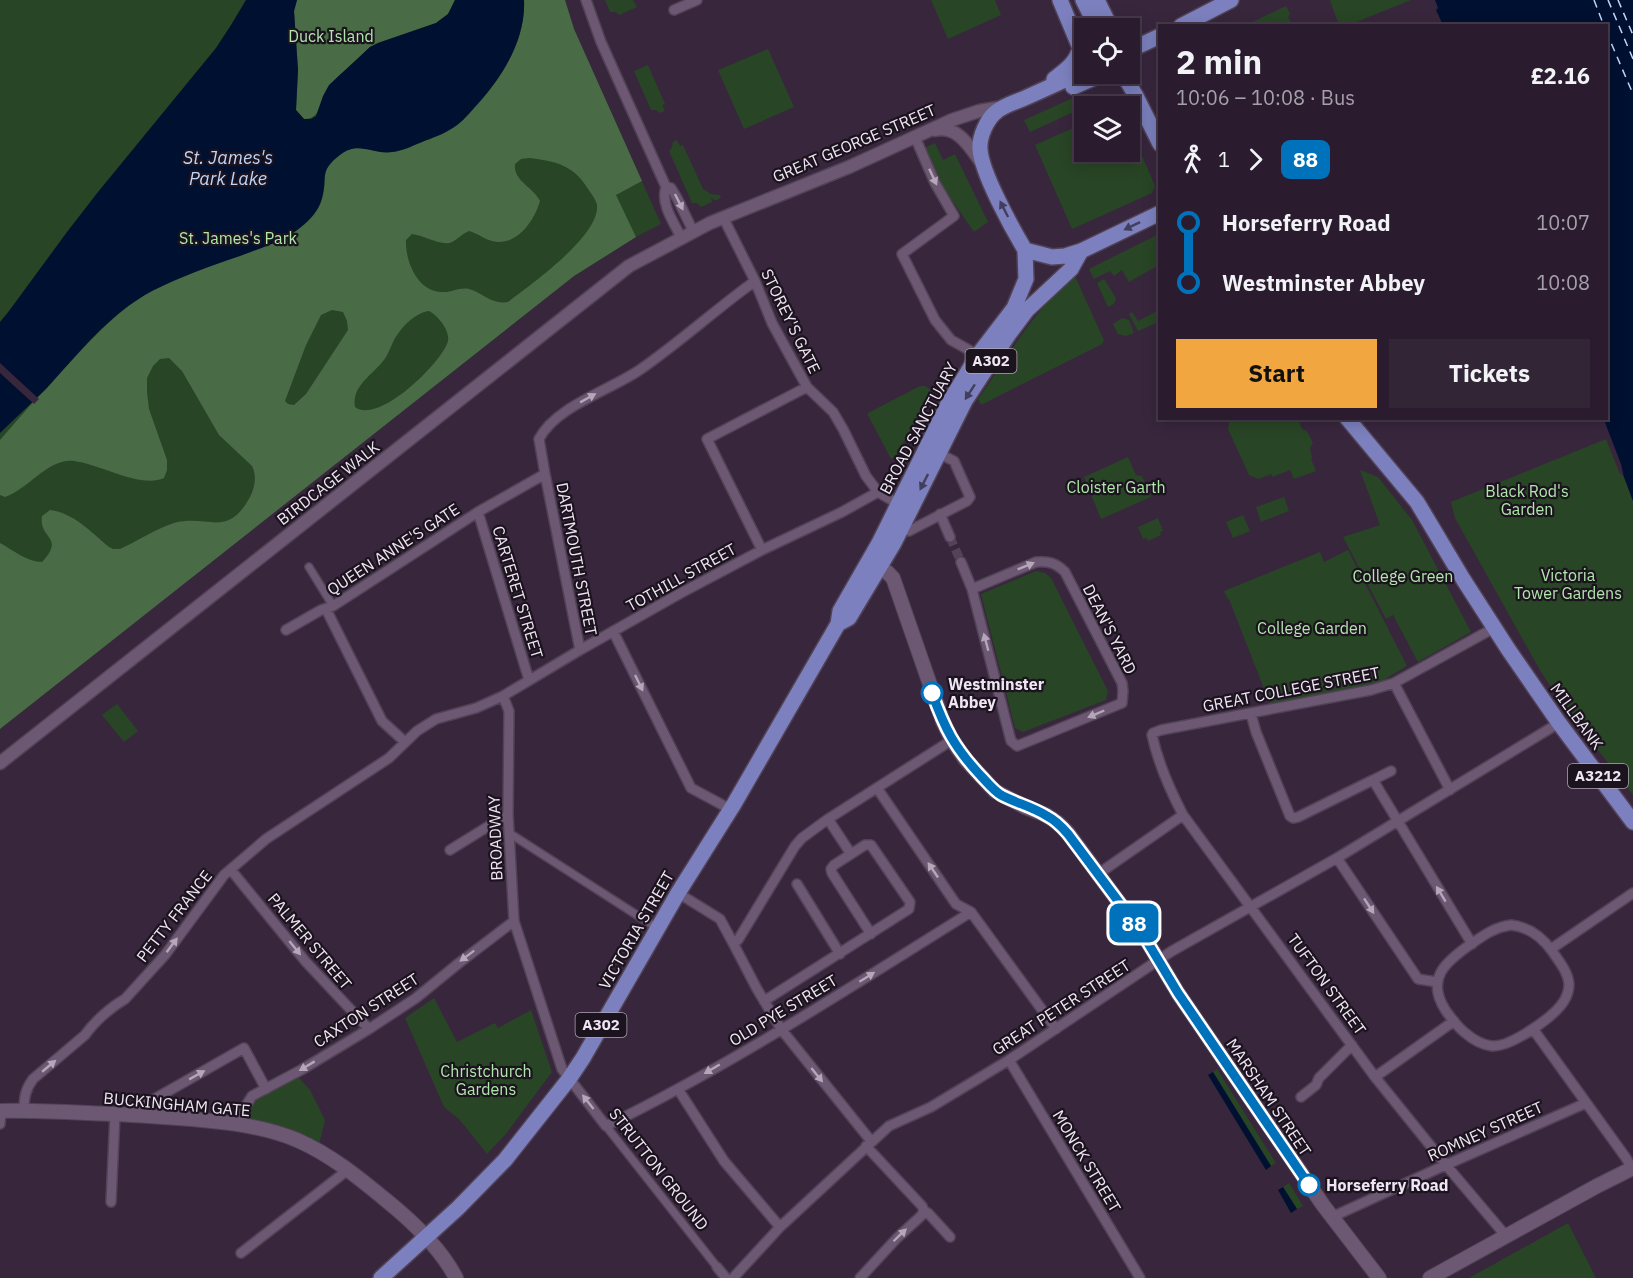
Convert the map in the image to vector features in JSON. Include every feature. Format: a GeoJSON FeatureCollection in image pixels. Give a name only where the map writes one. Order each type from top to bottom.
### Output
{"type":"FeatureCollection","features":[{"type":"Feature","properties":{"kind":"main road"},"geometry":{"type":"LineString","coordinates":[[1060,0],[1074,32]]}},
{"type":"Feature","properties":{"kind":"main road"},"geometry":{"type":"LineString","coordinates":[[1083,0],[1092,18]]}},
{"type":"Feature","properties":{"kind":"main road"},"geometry":{"type":"LineString","coordinates":[[1097,0],[1106,18]]}},
{"type":"Feature","properties":{"kind":"main road"},"geometry":{"type":"LineString","coordinates":[[1184,24],[1231,0]]}},
{"type":"Feature","properties":{"kind":"main road"},"geometry":{"type":"LineString","coordinates":[[1140,45],[1158,37]]}},
{"type":"Feature","properties":{"kind":"main road","name":"GREAT GEORGE STREET"},"geometry":{"type":"LineString","coordinates":[[1045,89],[1074,63]]}},
{"type":"Feature","properties":{"kind":"main road","name":"GREAT GEORGE STREET"},"geometry":{"type":"LineString","coordinates":[[1004,107],[1074,76]]}},
{"type":"Feature","properties":{"kind":"main road","name":"GREAT GEORGE STREET"},"geometry":{"type":"LineString","coordinates":[[1045,89],[1059,93],[1080,84]]}},
{"type":"Feature","properties":{"kind":"main road"},"geometry":{"type":"LineString","coordinates":[[1129,84],[1158,140]]}},
{"type":"Feature","properties":{"kind":"main road","name":"A302"},"geometry":{"type":"LineString","coordinates":[[1004,107],[993,115],[982,136],[980,150],[997,196],[1025,250],[1052,257],[1065,256],[1082,251],[1158,214]]}},
{"type":"Feature","properties":{"kind":"main road","name":"BROAD SANCTUARY"},"geometry":{"type":"LineString","coordinates":[[874,565],[901,529],[904,508],[948,404],[978,355],[1014,308],[1026,279],[1025,250]]}},
{"type":"Feature","properties":{"kind":"main road","name":"BROAD SANCTUARY"},"geometry":{"type":"LineString","coordinates":[[874,565],[904,508],[939,453],[965,401],[1009,334],[1027,310],[1071,269],[1082,251]]}},
{"type":"Feature","properties":{"kind":"main road","name":"A3212"},"geometry":{"type":"LineString","coordinates":[[1349,420],[1422,510],[1494,628]]}},
{"type":"Feature","properties":{"kind":"main road","name":"VICTORIA STREET"},"geometry":{"type":"LineString","coordinates":[[381,1278],[458,1208],[505,1160],[569,1079],[838,624],[840,611],[874,565]]}},
{"type":"Feature","properties":{"kind":"main road","name":"MARSHAM STREET"},"geometry":{"type":"LineString","coordinates":[[874,565],[887,572],[896,584],[943,722],[965,759],[995,791],[1046,815],[1068,834],[1142,933],[1178,993],[1313,1192],[1379,1278]]}},
{"type":"Feature","properties":{"kind":"main road","name":"MILLBANK"},"geometry":{"type":"LineString","coordinates":[[1494,628],[1559,723],[1633,822]]}},
{"type":"Feature","properties":{"kind":"main road","name":"BUCKINGHAM GATE"},"geometry":{"type":"LineString","coordinates":[[0,1115],[24,1111],[122,1114],[241,1124],[296,1139],[349,1169],[406,1216],[448,1262],[456,1278]]}},
{"type":"Feature","properties":{"kind":"main road"},"geometry":{"type":"LineString","coordinates":[[1430,1278],[1597,1186],[1633,1169]]}},
{"type":"Feature","properties":{"kind":"street"},"geometry":{"type":"LineString","coordinates":[[586,0],[601,42],[666,187],[664,200],[681,237]]}},
{"type":"Feature","properties":{"kind":"street"},"geometry":{"type":"LineString","coordinates":[[674,10],[697,0]]}},
{"type":"Feature","properties":{"kind":"street","name":"GREAT GEORGE STREET"},"geometry":{"type":"LineString","coordinates":[[681,237],[723,217],[849,167],[952,120],[980,111],[1004,107]]}},
{"type":"Feature","properties":{"kind":"street"},"geometry":{"type":"LineString","coordinates":[[928,132],[940,129],[958,134],[985,168]]}},
{"type":"Feature","properties":{"kind":"street"},"geometry":{"type":"LineString","coordinates":[[915,137],[935,183],[954,216],[902,254],[935,320],[951,340],[978,355]]}},
{"type":"Feature","properties":{"kind":"street"},"geometry":{"type":"LineString","coordinates":[[666,187],[671,188],[693,231]]}},
{"type":"Feature","properties":{"kind":"street","name":"STOREY'S GATE"},"geometry":{"type":"LineString","coordinates":[[723,217],[772,323],[807,387],[831,410],[866,476],[878,492],[904,508]]}},
{"type":"Feature","properties":{"kind":"street","name":"BIRDCAGE WALK"},"geometry":{"type":"LineString","coordinates":[[0,763],[629,266],[681,237]]}},
{"type":"Feature","properties":{"kind":"street"},"geometry":{"type":"LineString","coordinates":[[544,474],[539,440],[559,417],[578,403],[640,370],[754,281]]}},
{"type":"Feature","properties":{"kind":"street"},"geometry":{"type":"LineString","coordinates":[[762,550],[706,439],[807,387]]}},
{"type":"Feature","properties":{"kind":"street"},"geometry":{"type":"LineString","coordinates":[[901,529],[909,531],[967,501],[970,496],[954,461],[939,453]]}},
{"type":"Feature","properties":{"kind":"street","name":"QUEEN ANNE'S GATE"},"geometry":{"type":"LineString","coordinates":[[405,742],[382,721],[329,607],[478,512],[544,474]]}},
{"type":"Feature","properties":{"kind":"street","name":"DARTMOUTH STREET"},"geometry":{"type":"LineString","coordinates":[[544,474],[580,650]]}},
{"type":"Feature","properties":{"kind":"street","name":"TOTHILL STREET"},"geometry":{"type":"LineString","coordinates":[[503,696],[613,631],[762,550],[878,492]]}},
{"type":"Feature","properties":{"kind":"street","name":"CARTERET STREET"},"geometry":{"type":"LineString","coordinates":[[478,512],[529,680]]}},
{"type":"Feature","properties":{"kind":"street"},"geometry":{"type":"LineString","coordinates":[[940,514],[950,537]]}},
{"type":"Feature","properties":{"kind":"street","name":"DEAN'S YARD"},"geometry":{"type":"LineString","coordinates":[[961,562],[972,589],[1011,741],[1017,746],[1122,703],[1122,683],[1065,572],[1057,565],[1047,561],[1036,562],[972,589]]}},
{"type":"Feature","properties":{"kind":"street"},"geometry":{"type":"LineString","coordinates":[[286,630],[329,607],[309,567]]}},
{"type":"Feature","properties":{"kind":"street","name":"GREAT COLLEGE STREET"},"geometry":{"type":"LineString","coordinates":[[1153,733],[1371,690],[1394,683],[1494,628]]}},
{"type":"Feature","properties":{"kind":"street"},"geometry":{"type":"LineString","coordinates":[[613,631],[691,788],[730,809]]}},
{"type":"Feature","properties":{"kind":"street"},"geometry":{"type":"LineString","coordinates":[[1394,683],[1450,790]]}},
{"type":"Feature","properties":{"kind":"street"},"geometry":{"type":"LineString","coordinates":[[405,742],[436,719],[476,708],[503,696]]}},
{"type":"Feature","properties":{"kind":"street","name":"BROADWAY"},"geometry":{"type":"LineString","coordinates":[[503,696],[509,711],[508,814],[514,921],[562,1070],[569,1079]]}},
{"type":"Feature","properties":{"kind":"street"},"geometry":{"type":"LineString","coordinates":[[1251,714],[1288,812],[1293,818],[1391,771]]}},
{"type":"Feature","properties":{"kind":"street","name":"GREAT PETER STREET"},"geometry":{"type":"LineString","coordinates":[[733,1278],[780,1227],[889,1126],[931,1107],[1009,1060],[1159,960],[1398,822],[1559,723]]}},
{"type":"Feature","properties":{"kind":"street","name":"TUFTON STREET"},"geometry":{"type":"LineString","coordinates":[[1153,733],[1153,740],[1163,768],[1183,815],[1375,1077],[1506,1236]]}},
{"type":"Feature","properties":{"kind":"street"},"geometry":{"type":"LineString","coordinates":[[733,943],[738,940],[802,838],[952,740]]}},
{"type":"Feature","properties":{"kind":"street","name":"PETTY FRANCE"},"geometry":{"type":"LineString","coordinates":[[24,1111],[26,1088],[33,1079],[125,999],[165,955],[224,876],[266,839],[389,758],[405,742]]}},
{"type":"Feature","properties":{"kind":"street"},"geometry":{"type":"LineString","coordinates":[[1373,780],[1472,944]]}},
{"type":"Feature","properties":{"kind":"street"},"geometry":{"type":"LineString","coordinates":[[877,788],[956,904],[971,912],[1056,1029]]}},
{"type":"Feature","properties":{"kind":"street"},"geometry":{"type":"LineString","coordinates":[[450,850],[508,814]]}},
{"type":"Feature","properties":{"kind":"street"},"geometry":{"type":"LineString","coordinates":[[1098,874],[1183,815]]}},
{"type":"Feature","properties":{"kind":"street"},"geometry":{"type":"LineString","coordinates":[[828,819],[851,854]]}},
{"type":"Feature","properties":{"kind":"street"},"geometry":{"type":"LineString","coordinates":[[509,833],[657,928]]}},
{"type":"Feature","properties":{"kind":"street"},"geometry":{"type":"LineString","coordinates":[[764,1001],[840,954],[871,934],[909,909],[910,902],[871,845],[865,845],[831,869],[871,934]]}},
{"type":"Feature","properties":{"kind":"street"},"geometry":{"type":"LineString","coordinates":[[1337,858],[1418,979],[1437,982]]}},
{"type":"Feature","properties":{"kind":"street","name":"PALMER STREET"},"geometry":{"type":"LineString","coordinates":[[231,870],[306,962],[369,1029]]}},
{"type":"Feature","properties":{"kind":"street"},"geometry":{"type":"LineString","coordinates":[[796,884],[840,954]]}},
{"type":"Feature","properties":{"kind":"street"},"geometry":{"type":"LineString","coordinates":[[678,893],[720,919],[781,1029],[869,1144],[924,1211],[950,1237]]}},
{"type":"Feature","properties":{"kind":"street"},"geometry":{"type":"LineString","coordinates":[[1551,949],[1633,893]]}},
{"type":"Feature","properties":{"kind":"street","name":"OLD PYE STREET"},"geometry":{"type":"LineString","coordinates":[[606,1126],[678,1089],[781,1029],[971,912]]}},
{"type":"Feature","properties":{"kind":"street","name":"CAXTON STREET"},"geometry":{"type":"LineString","coordinates":[[241,1124],[244,1109],[252,1096],[369,1029],[416,998],[514,921]]}},
{"type":"Feature","properties":{"kind":"street"},"geometry":{"type":"LineString","coordinates":[[1511,925],[1527,929],[1551,949],[1567,975],[1569,988],[1567,995],[1557,1010],[1509,1044],[1485,1045],[1469,1036],[1454,1021],[1437,992],[1439,975],[1448,962],[1472,944],[1491,930],[1503,926],[1511,925]]}},
{"type":"Feature","properties":{"kind":"street"},"geometry":{"type":"LineString","coordinates":[[1375,1077],[1454,1021]]}},
{"type":"Feature","properties":{"kind":"street"},"geometry":{"type":"LineString","coordinates":[[1533,1029],[1633,1169]]}},
{"type":"Feature","properties":{"kind":"street"},"geometry":{"type":"LineString","coordinates":[[1301,1097],[1316,1085],[1319,1078],[1352,1045]]}},
{"type":"Feature","properties":{"kind":"street"},"geometry":{"type":"LineString","coordinates":[[111,1202],[122,1114],[244,1048],[266,1089]]}},
{"type":"Feature","properties":{"kind":"street","name":"MONCK STREET"},"geometry":{"type":"LineString","coordinates":[[1009,1060],[1140,1278]]}},
{"type":"Feature","properties":{"kind":"street","name":"STRUTTON GROUND"},"geometry":{"type":"LineString","coordinates":[[569,1079],[726,1278]]}},
{"type":"Feature","properties":{"kind":"street"},"geometry":{"type":"LineString","coordinates":[[678,1089],[724,1161],[780,1227]]}},
{"type":"Feature","properties":{"kind":"street","name":"ROMNEY STREET"},"geometry":{"type":"LineString","coordinates":[[1332,1217],[1586,1103]]}},
{"type":"Feature","properties":{"kind":"street"},"geometry":{"type":"LineString","coordinates":[[241,1253],[349,1169]]}},
{"type":"Feature","properties":{"kind":"street"},"geometry":{"type":"LineString","coordinates":[[860,1278],[924,1211]]}},
{"type":"Feature","properties":{"kind":"green space","name":"St. James's Park"},"geometry":{"type":"Polygon","coordinates":[[[0,0],[565,0],[574,29],[661,224],[574,276],[0,728],[0,0]]]}},
{"type":"Feature","properties":{"kind":"green space","name":"Duck Island"},"geometry":{"type":"Polygon","coordinates":[[[297,0],[455,0],[448,14],[436,23],[370,47],[331,84],[314,116],[304,119],[296,110],[298,70],[294,11],[297,0]]]}},
{"type":"Feature","properties":{"kind":"green space"},"geometry":{"type":"Polygon","coordinates":[[[524,0],[565,0],[574,29],[642,181],[616,195],[636,237],[574,276],[0,729],[0,543],[26,558],[42,562],[52,547],[42,524],[42,516],[50,510],[67,515],[89,529],[109,547],[120,549],[174,523],[216,522],[233,518],[242,510],[250,497],[255,478],[252,466],[219,435],[182,371],[169,358],[160,359],[153,366],[147,378],[149,409],[167,460],[164,478],[155,481],[132,478],[84,463],[65,461],[47,469],[22,488],[5,497],[0,495],[0,440],[91,340],[129,305],[162,286],[273,243],[288,236],[304,224],[321,203],[327,168],[343,152],[355,148],[386,152],[400,151],[440,135],[457,125],[484,97],[502,72],[516,45],[524,15],[524,0]],[[529,158],[521,159],[515,164],[515,170],[540,201],[529,224],[516,237],[501,242],[492,241],[469,231],[448,243],[412,234],[406,240],[410,265],[419,281],[426,287],[442,292],[469,289],[497,302],[508,302],[547,272],[576,245],[595,217],[597,205],[593,197],[583,181],[570,169],[555,163],[529,158]],[[332,310],[321,315],[306,345],[285,401],[288,404],[294,405],[306,394],[348,330],[343,312],[332,310]],[[423,312],[404,326],[386,357],[360,386],[355,399],[355,407],[365,410],[393,400],[422,376],[443,351],[448,341],[445,328],[432,313],[423,312]]]}},
{"type":"Feature","properties":{"kind":"green space"},"geometry":{"type":"Polygon","coordinates":[[[605,0],[633,0],[637,7],[619,15],[616,12],[610,12],[605,0]]]}},
{"type":"Feature","properties":{"kind":"green space"},"geometry":{"type":"Polygon","coordinates":[[[931,0],[995,0],[1001,15],[948,39],[931,0]]]}},
{"type":"Feature","properties":{"kind":"green space"},"geometry":{"type":"Polygon","coordinates":[[[1330,0],[1411,0],[1351,24],[1338,24],[1330,0]]]}},
{"type":"Feature","properties":{"kind":"green space"},"geometry":{"type":"Polygon","coordinates":[[[1286,6],[1292,24],[1248,24],[1286,6]]]}},
{"type":"Feature","properties":{"kind":"green space"},"geometry":{"type":"Polygon","coordinates":[[[768,49],[794,107],[744,129],[718,70],[768,49]]]}},
{"type":"Feature","properties":{"kind":"green space"},"geometry":{"type":"Polygon","coordinates":[[[648,65],[665,104],[662,105],[665,111],[660,113],[651,110],[634,71],[648,65]]]}},
{"type":"Feature","properties":{"kind":"green space"},"geometry":{"type":"Polygon","coordinates":[[[1074,98],[1074,112],[1030,132],[1024,120],[1074,98]]]}},
{"type":"Feature","properties":{"kind":"green space"},"geometry":{"type":"Polygon","coordinates":[[[1074,127],[1074,162],[1140,162],[1140,151],[1155,186],[1152,193],[1072,229],[1035,145],[1074,127]]]}},
{"type":"Feature","properties":{"kind":"green space"},"geometry":{"type":"Polygon","coordinates":[[[677,140],[680,146],[683,145],[703,189],[711,194],[720,195],[721,198],[714,201],[713,198],[712,202],[701,207],[697,203],[692,203],[669,151],[673,142],[677,140]]]}},
{"type":"Feature","properties":{"kind":"green space"},"geometry":{"type":"Polygon","coordinates":[[[935,143],[943,160],[955,154],[988,222],[974,232],[936,177],[922,149],[935,143]]]}},
{"type":"Feature","properties":{"kind":"green space"},"geometry":{"type":"Polygon","coordinates":[[[1158,234],[1158,266],[1129,282],[1122,270],[1114,276],[1110,271],[1094,279],[1089,269],[1158,234]]]}},
{"type":"Feature","properties":{"kind":"green space"},"geometry":{"type":"Polygon","coordinates":[[[1075,276],[1104,340],[1102,344],[981,405],[978,399],[1022,334],[1047,303],[1075,276]]]}},
{"type":"Feature","properties":{"kind":"green space"},"geometry":{"type":"Polygon","coordinates":[[[1104,279],[1116,298],[1114,304],[1108,307],[1097,283],[1104,279]]]}},
{"type":"Feature","properties":{"kind":"green space"},"geometry":{"type":"Polygon","coordinates":[[[1158,311],[1158,322],[1138,331],[1129,314],[1132,312],[1138,321],[1158,311]]]}},
{"type":"Feature","properties":{"kind":"green space"},"geometry":{"type":"Polygon","coordinates":[[[1122,318],[1129,320],[1134,333],[1126,336],[1118,334],[1113,324],[1122,318]]]}},
{"type":"Feature","properties":{"kind":"green space"},"geometry":{"type":"Polygon","coordinates":[[[920,386],[930,389],[930,396],[895,457],[891,459],[868,413],[920,386]]]}},
{"type":"Feature","properties":{"kind":"green space"},"geometry":{"type":"Polygon","coordinates":[[[1231,420],[1298,420],[1313,443],[1310,448],[1311,459],[1316,471],[1294,479],[1290,470],[1272,477],[1272,474],[1258,479],[1249,475],[1228,429],[1231,420]]]}},
{"type":"Feature","properties":{"kind":"green space","name":"Victoria Tower Gardens"},"geometry":{"type":"Polygon","coordinates":[[[1606,439],[1633,501],[1633,795],[1566,709],[1541,672],[1455,518],[1451,502],[1606,439]]]}},
{"type":"Feature","properties":{"kind":"green space","name":"Cloister Garth"},"geometry":{"type":"Polygon","coordinates":[[[1128,457],[1136,475],[1142,476],[1151,497],[1101,519],[1084,477],[1128,457]]]}},
{"type":"Feature","properties":{"kind":"green space","name":"College Green"},"geometry":{"type":"Polygon","coordinates":[[[1360,470],[1378,477],[1412,520],[1471,632],[1418,662],[1393,615],[1386,619],[1343,537],[1380,525],[1360,470]]]}},
{"type":"Feature","properties":{"kind":"green space"},"geometry":{"type":"Polygon","coordinates":[[[1284,497],[1289,511],[1261,522],[1256,507],[1284,497]]]}},
{"type":"Feature","properties":{"kind":"green space"},"geometry":{"type":"Polygon","coordinates":[[[1243,515],[1250,531],[1233,538],[1226,522],[1243,515]]]}},
{"type":"Feature","properties":{"kind":"green space"},"geometry":{"type":"Polygon","coordinates":[[[1158,518],[1163,531],[1160,532],[1161,535],[1148,541],[1146,538],[1143,539],[1138,527],[1158,518]]]}},
{"type":"Feature","properties":{"kind":"green space","name":"College Garden"},"geometry":{"type":"Polygon","coordinates":[[[1348,550],[1407,666],[1380,682],[1270,704],[1224,591],[1320,552],[1324,562],[1348,550]]]}},
{"type":"Feature","properties":{"kind":"green space"},"geometry":{"type":"Polygon","coordinates":[[[1036,571],[1045,573],[1051,578],[1108,691],[1106,700],[1023,732],[1015,728],[981,594],[1036,571]]]}},
{"type":"Feature","properties":{"kind":"green space"},"geometry":{"type":"Polygon","coordinates":[[[117,704],[138,731],[124,742],[102,715],[117,704]]]}},
{"type":"Feature","properties":{"kind":"green space","name":"Christchurch Gardens"},"geometry":{"type":"Polygon","coordinates":[[[434,998],[457,1042],[495,1023],[498,1028],[531,1010],[552,1072],[505,1135],[487,1154],[459,1119],[444,1107],[405,1018],[434,998]]]}},
{"type":"Feature","properties":{"kind":"green space"},"geometry":{"type":"Polygon","coordinates":[[[1217,1069],[1276,1163],[1271,1166],[1213,1072],[1217,1069]]]}},
{"type":"Feature","properties":{"kind":"green space"},"geometry":{"type":"Polygon","coordinates":[[[299,1078],[310,1090],[325,1120],[319,1145],[249,1121],[242,1100],[299,1078]]]}},
{"type":"Feature","properties":{"kind":"green space"},"geometry":{"type":"Polygon","coordinates":[[[1289,1183],[1303,1206],[1297,1209],[1283,1187],[1289,1183]]]}},
{"type":"Feature","properties":{"kind":"green space"},"geometry":{"type":"Polygon","coordinates":[[[1568,1223],[1596,1278],[1469,1278],[1568,1223]]]}},
{"type":"Feature","properties":{"kind":"water","name":"St. James's Park Lake"},"geometry":{"type":"Polygon","coordinates":[[[246,0],[297,0],[294,11],[298,70],[296,110],[304,119],[316,116],[329,85],[370,47],[436,23],[448,14],[455,0],[524,0],[524,15],[516,45],[502,72],[484,97],[457,125],[440,135],[400,151],[385,152],[360,148],[340,155],[326,171],[324,191],[319,206],[301,227],[272,244],[184,276],[136,300],[108,323],[46,389],[0,433],[0,322],[98,192],[216,48],[246,0]]]}},
{"type":"Feature","properties":{"kind":"water"},"geometry":{"type":"Polygon","coordinates":[[[1435,0],[1633,0],[1633,501],[1604,420],[1608,420],[1608,24],[1443,24],[1436,10],[1438,8],[1435,0]]]}},
{"type":"Feature","properties":{"kind":"water"},"geometry":{"type":"Polygon","coordinates":[[[1213,1072],[1271,1166],[1266,1170],[1208,1075],[1213,1072]]]}},
{"type":"Feature","properties":{"kind":"water"},"geometry":{"type":"Polygon","coordinates":[[[1283,1187],[1297,1209],[1291,1213],[1278,1190],[1283,1187]]]}},
{"type":"Feature","properties":{"kind":"pier"},"geometry":{"type":"Polygon","coordinates":[[[0,363],[39,399],[34,404],[0,373],[0,363]]]}},
{"type":"Feature","properties":{"kind":"ferry route"},"geometry":{"type":"LineString","coordinates":[[1594,0],[1603,24]]}},
{"type":"Feature","properties":{"kind":"ferry route"},"geometry":{"type":"LineString","coordinates":[[1608,0],[1633,59]]}},
{"type":"Feature","properties":{"kind":"ferry route"},"geometry":{"type":"LineString","coordinates":[[1618,0],[1633,35]]}},
{"type":"Feature","properties":{"kind":"ferry route"},"geometry":{"type":"LineString","coordinates":[[1608,36],[1633,94]]}},
{"type":"Feature","properties":{"kind":"tunnel"},"geometry":{"type":"LineString","coordinates":[[950,537],[961,562]]}},
{"type":"Feature","properties":{"kind":"bus line","name":"88"},"geometry":{"type":"LineString","coordinates":[[932,693],[952,740],[965,759],[995,791],[1046,815],[1068,834],[1142,933],[1178,993],[1309,1185]]}},
{"type":"Feature","properties":{"kind":"place","name":"Westminster Abbey"},"geometry":{"type":"Point","coordinates":[932,693]}},
{"type":"Feature","properties":{"kind":"place","name":"Horseferry Road"},"geometry":{"type":"Point","coordinates":[1309,1185]}},
{"type":"Feature","properties":{"kind":"park label","name":"Black Rod's Garden"},"geometry":{"type":"Point","coordinates":[1527,500]}}]}
